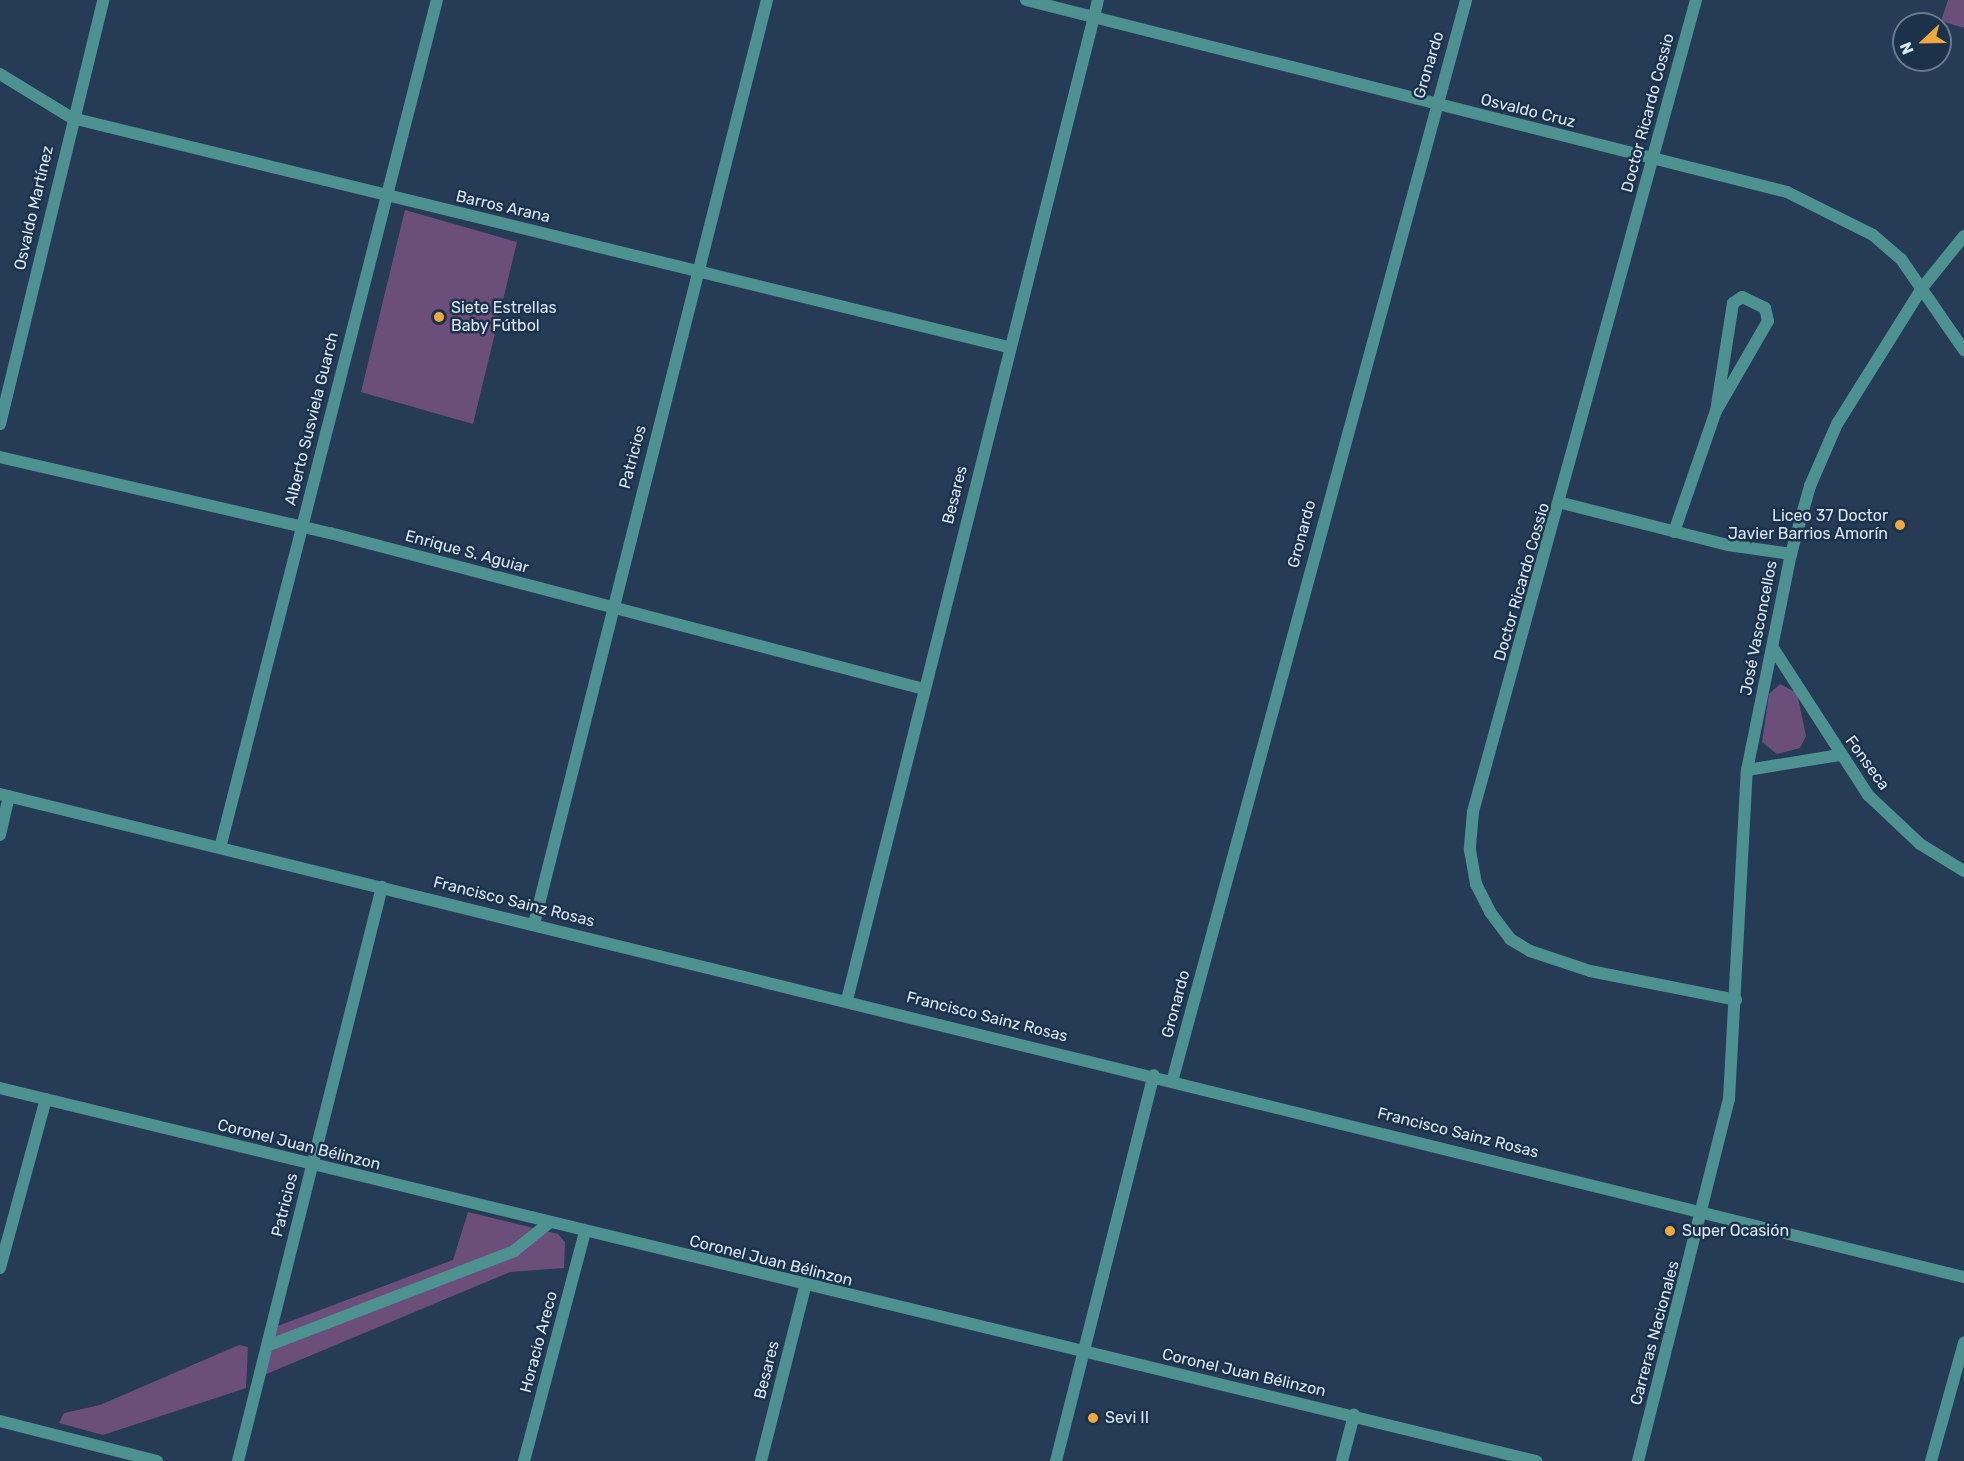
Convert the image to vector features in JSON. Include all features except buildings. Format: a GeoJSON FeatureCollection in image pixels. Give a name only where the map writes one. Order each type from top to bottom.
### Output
{"type":"FeatureCollection","features":[{"type":"Feature","properties":{"kind":"street","name":"Osvaldo Martínez"},"geometry":{"type":"LineString","coordinates":[[0,424],[72,118],[103,0]]}},
{"type":"Feature","properties":{"kind":"street","name":"Alberto Susviela Guarch"},"geometry":{"type":"LineString","coordinates":[[220,848],[437,0]]}},
{"type":"Feature","properties":{"kind":"street","name":"Patricios"},"geometry":{"type":"LineString","coordinates":[[534,924],[611,607],[767,0]]}},
{"type":"Feature","properties":{"kind":"street","name":"Osvaldo Cruz"},"geometry":{"type":"LineString","coordinates":[[1026,0],[1434,105],[1787,192],[1829,210],[1873,235],[1922,288],[1964,350]]}},
{"type":"Feature","properties":{"kind":"street","name":"Besares"},"geometry":{"type":"LineString","coordinates":[[847,1000],[1008,347],[1098,0]]}},
{"type":"Feature","properties":{"kind":"street","name":"Gronardo"},"geometry":{"type":"LineString","coordinates":[[1173,1078],[1434,105],[1466,0]]}},
{"type":"Feature","properties":{"kind":"street","name":"Doctor Ricardo Cossio"},"geometry":{"type":"LineString","coordinates":[[1696,0],[1562,503],[1473,812],[1476,884],[1510,939],[1530,951],[1648,984],[1736,1000]]}},
{"type":"Feature","properties":{"kind":"street","name":"Barros Arana"},"geometry":{"type":"LineString","coordinates":[[0,74],[72,118],[1008,347]]}},
{"type":"Feature","properties":{"kind":"street","name":"José Vasconcellos"},"geometry":{"type":"LineString","coordinates":[[1736,1000],[1747,770],[1791,554],[1810,486],[1836,424],[1922,288],[1964,236]]}},
{"type":"Feature","properties":{"kind":"street"},"geometry":{"type":"LineString","coordinates":[[1674,531],[1716,411],[1768,321],[1765,308],[1742,297],[1731,310],[1716,411]]}},
{"type":"Feature","properties":{"kind":"street","name":"Enrique S. Aguiar"},"geometry":{"type":"LineString","coordinates":[[0,457],[301,527],[924,688]]}},
{"type":"Feature","properties":{"kind":"street"},"geometry":{"type":"LineString","coordinates":[[1562,503],[1674,531],[1791,554]]}},
{"type":"Feature","properties":{"kind":"street","name":"Fonseca"},"geometry":{"type":"LineString","coordinates":[[1773,648],[1840,756],[1890,818],[1964,871]]}},
{"type":"Feature","properties":{"kind":"street"},"geometry":{"type":"LineString","coordinates":[[1747,770],[1840,756]]}},
{"type":"Feature","properties":{"kind":"street","name":"Francisco Sainz Rosas"},"geometry":{"type":"LineString","coordinates":[[5,795],[1173,1078],[1964,1277]]}},
{"type":"Feature","properties":{"kind":"street"},"geometry":{"type":"LineString","coordinates":[[0,835],[5,795]]}},
{"type":"Feature","properties":{"kind":"street","name":"Patricios"},"geometry":{"type":"LineString","coordinates":[[238,1461],[382,887]]}},
{"type":"Feature","properties":{"kind":"street","name":"Carreras Nacionales"},"geometry":{"type":"LineString","coordinates":[[1638,1461],[1703,1210],[1729,1099],[1736,1000]]}},
{"type":"Feature","properties":{"kind":"street"},"geometry":{"type":"LineString","coordinates":[[1056,1461],[1154,1075]]}},
{"type":"Feature","properties":{"kind":"street","name":"Coronel Juan Bélinzon"},"geometry":{"type":"LineString","coordinates":[[0,1088],[805,1287],[1084,1354],[1354,1415],[1536,1461]]}},
{"type":"Feature","properties":{"kind":"street"},"geometry":{"type":"LineString","coordinates":[[0,1268],[46,1099]]}},
{"type":"Feature","properties":{"kind":"street"},"geometry":{"type":"LineString","coordinates":[[267,1346],[514,1251],[549,1223]]}},
{"type":"Feature","properties":{"kind":"street","name":"Horacio Areco"},"geometry":{"type":"LineString","coordinates":[[524,1461],[585,1231]]}},
{"type":"Feature","properties":{"kind":"street","name":"Besares"},"geometry":{"type":"LineString","coordinates":[[761,1461],[805,1287]]}},
{"type":"Feature","properties":{"kind":"street"},"geometry":{"type":"LineString","coordinates":[[1931,1461],[1964,1343]]}},
{"type":"Feature","properties":{"kind":"street"},"geometry":{"type":"LineString","coordinates":[[1342,1461],[1354,1415]]}},
{"type":"Feature","properties":{"kind":"street"},"geometry":{"type":"LineString","coordinates":[[0,1421],[156,1461]]}},
{"type":"Feature","properties":{"kind":"shaded area"},"geometry":{"type":"Polygon","coordinates":[[[1948,0],[1964,0],[1964,28],[1952,24],[1952,12],[1944,12],[1948,0]]]}},
{"type":"Feature","properties":{"kind":"shaded area","name":"Siete Estrellas Baby Fútbol"},"geometry":{"type":"Polygon","coordinates":[[[405,210],[517,242],[473,424],[361,392],[405,210]]]}},
{"type":"Feature","properties":{"kind":"shaded area"},"geometry":{"type":"Polygon","coordinates":[[[1780,684],[1797,693],[1806,736],[1800,748],[1777,754],[1762,742],[1769,694],[1780,684]]]}},
{"type":"Feature","properties":{"kind":"shaded area"},"geometry":{"type":"Polygon","coordinates":[[[468,1212],[558,1234],[565,1242],[564,1268],[510,1272],[264,1375],[275,1327],[453,1260],[468,1212]]]}},
{"type":"Feature","properties":{"kind":"shaded area"},"geometry":{"type":"Polygon","coordinates":[[[239,1345],[248,1347],[246,1388],[103,1435],[59,1423],[64,1413],[100,1405],[239,1345]]]}},
{"type":"Feature","properties":{"kind":"place","name":"Siete Estrellas Baby Fútbol"},"geometry":{"type":"Point","coordinates":[439,317]}},
{"type":"Feature","properties":{"kind":"place","name":"Liceo 37 Doctor Javier Barrios Amorín"},"geometry":{"type":"Point","coordinates":[1900,525]}},
{"type":"Feature","properties":{"kind":"place","name":"Super Ocasión"},"geometry":{"type":"Point","coordinates":[1670,1231]}},
{"type":"Feature","properties":{"kind":"place","name":"Sevi II"},"geometry":{"type":"Point","coordinates":[1093,1418]}}]}
